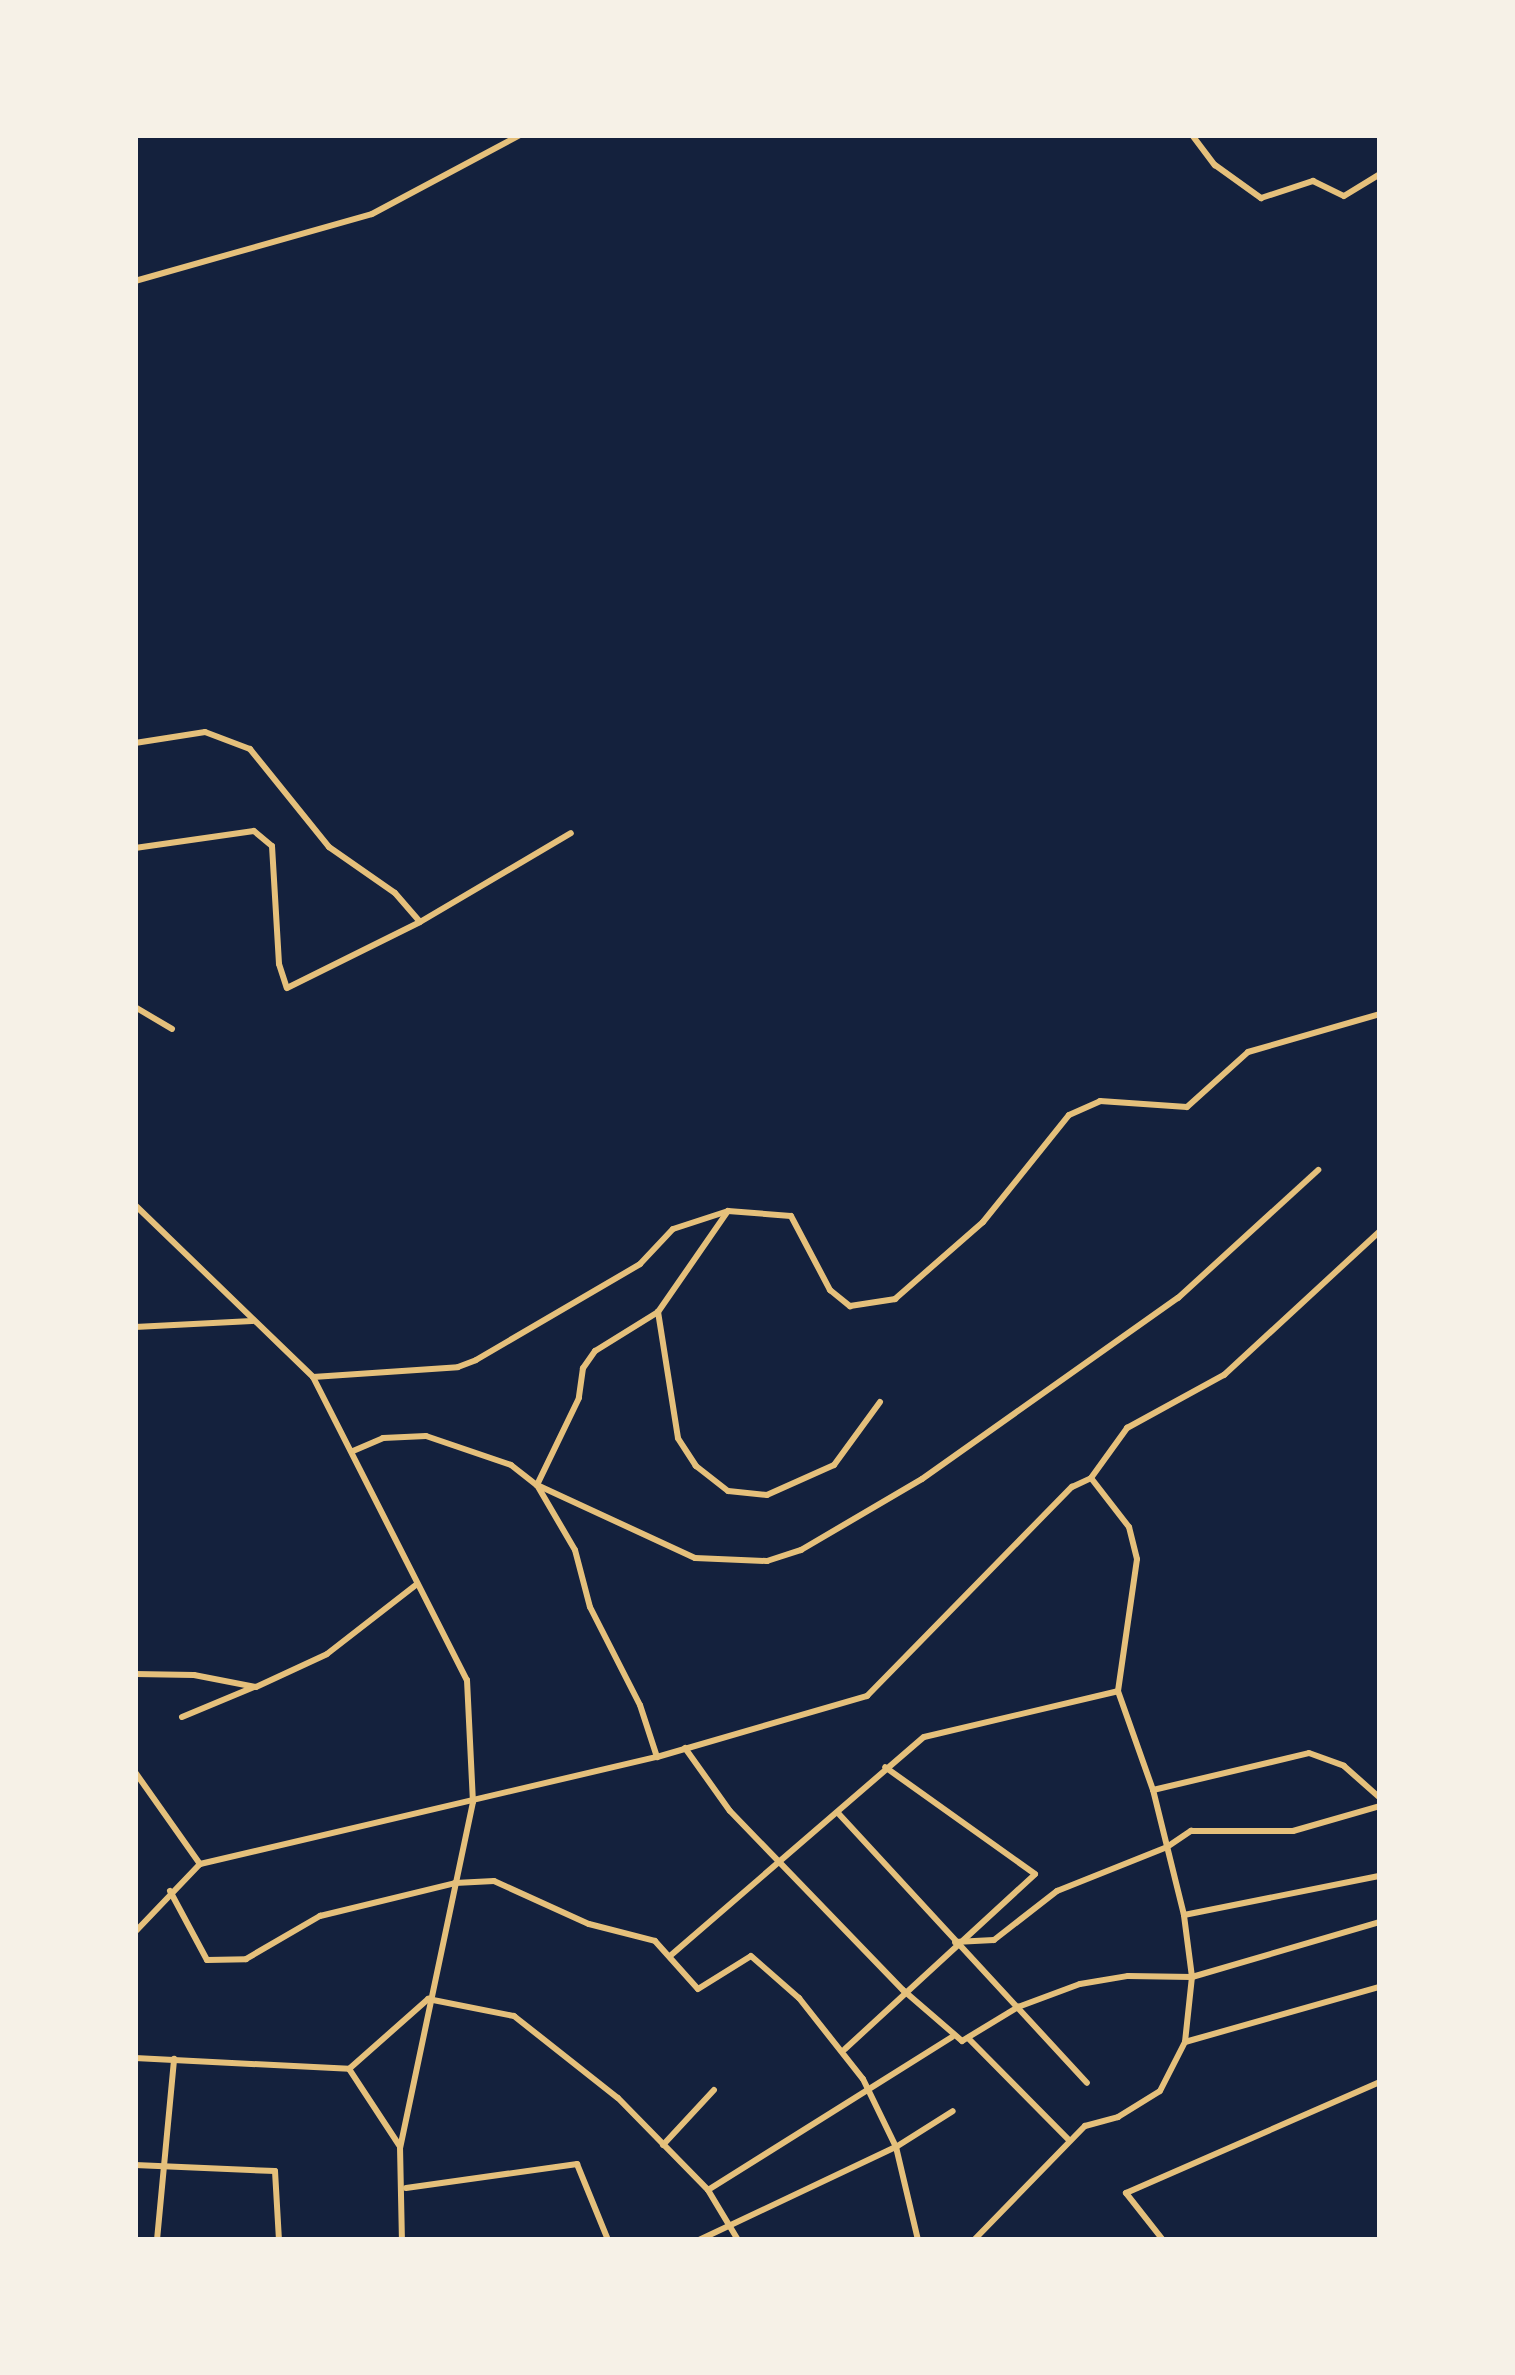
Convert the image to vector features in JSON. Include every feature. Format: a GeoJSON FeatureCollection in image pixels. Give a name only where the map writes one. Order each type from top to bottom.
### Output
{"type":"FeatureCollection","features":[{"type":"Feature","properties":{"kind":"street"},"geometry":{"type":"LineString","coordinates":[[1192,135],[1215,165],[1261,198],[1313,181],[1344,196],[1380,174]]}},
{"type":"Feature","properties":{"kind":"street"},"geometry":{"type":"LineString","coordinates":[[135,281],[372,214],[518,136]]}},
{"type":"Feature","properties":{"kind":"street"},"geometry":{"type":"LineString","coordinates":[[135,743],[205,732],[250,749],[329,847],[395,894],[420,922]]}},
{"type":"Feature","properties":{"kind":"street"},"geometry":{"type":"LineString","coordinates":[[135,848],[254,831],[272,846],[279,964],[287,988],[420,922],[572,834]]}},
{"type":"Feature","properties":{"kind":"street"},"geometry":{"type":"LineString","coordinates":[[135,1007],[172,1030]]}},
{"type":"Feature","properties":{"kind":"street"},"geometry":{"type":"LineString","coordinates":[[312,1377],[458,1367],[476,1360],[640,1264],[673,1229],[728,1211],[792,1216],[830,1290],[850,1306],[895,1299],[983,1222],[1069,1116],[1100,1100],[1187,1107],[1248,1052],[1380,1014]]}},
{"type":"Feature","properties":{"kind":"street"},"geometry":{"type":"LineString","coordinates":[[353,1451],[383,1438],[426,1436],[511,1465],[537,1485],[695,1558],[766,1561],[801,1550],[922,1479],[1178,1298],[1318,1170]]}},
{"type":"Feature","properties":{"kind":"street"},"geometry":{"type":"LineString","coordinates":[[135,1205],[312,1377],[467,1680],[473,1802],[428,1998],[400,2147],[406,2188],[402,2240]]}},
{"type":"Feature","properties":{"kind":"street"},"geometry":{"type":"LineString","coordinates":[[537,1485],[579,1398],[582,1368],[595,1352],[658,1312],[728,1211]]}},
{"type":"Feature","properties":{"kind":"street"},"geometry":{"type":"LineString","coordinates":[[135,1932],[170,1891],[200,1864],[657,1758],[882,1687],[1072,1487],[1092,1478],[1127,1428],[1224,1375],[1380,1231]]}},
{"type":"Feature","properties":{"kind":"street"},"geometry":{"type":"LineString","coordinates":[[658,1312],[678,1438],[696,1466],[728,1491],[768,1495],[834,1465],[880,1402]]}},
{"type":"Feature","properties":{"kind":"street"},"geometry":{"type":"LineString","coordinates":[[135,1327],[252,1320]]}},
{"type":"Feature","properties":{"kind":"street"},"geometry":{"type":"LineString","coordinates":[[974,2240],[1085,2126],[1118,2117],[1160,2091],[1185,2042],[1192,1976],[1184,1915],[1153,1790],[1118,1691],[1137,1560],[1129,1528],[1092,1478]]}},
{"type":"Feature","properties":{"kind":"street"},"geometry":{"type":"LineString","coordinates":[[537,1485],[574,1550],[590,1607],[640,1705],[657,1758]]}},
{"type":"Feature","properties":{"kind":"street"},"geometry":{"type":"LineString","coordinates":[[1380,1546],[1380,1595]]}},
{"type":"Feature","properties":{"kind":"street"},"geometry":{"type":"LineString","coordinates":[[182,1717],[328,1654],[416,1584]]}},
{"type":"Feature","properties":{"kind":"street"},"geometry":{"type":"LineString","coordinates":[[135,1674],[194,1675],[256,1687]]}},
{"type":"Feature","properties":{"kind":"street"},"geometry":{"type":"LineString","coordinates":[[670,1956],[885,1768],[942,1732],[1118,1691]]}},
{"type":"Feature","properties":{"kind":"street"},"geometry":{"type":"LineString","coordinates":[[685,1748],[730,1811],[952,2037]]}},
{"type":"Feature","properties":{"kind":"street"},"geometry":{"type":"LineString","coordinates":[[1153,1790],[1309,1754],[1344,1766],[1380,1798]]}},
{"type":"Feature","properties":{"kind":"street"},"geometry":{"type":"LineString","coordinates":[[845,2050],[903,1990],[1035,1874],[885,1768]]}},
{"type":"Feature","properties":{"kind":"street"},"geometry":{"type":"LineString","coordinates":[[135,1772],[200,1864]]}},
{"type":"Feature","properties":{"kind":"street"},"geometry":{"type":"LineString","coordinates":[[955,1942],[994,1940],[1057,1891],[1168,1847],[1191,1831],[1292,1831],[1380,1806]]}},
{"type":"Feature","properties":{"kind":"street"},"geometry":{"type":"LineString","coordinates":[[838,1813],[1087,2083]]}},
{"type":"Feature","properties":{"kind":"street"},"geometry":{"type":"LineString","coordinates":[[1184,1915],[1380,1876]]}},
{"type":"Feature","properties":{"kind":"street"},"geometry":{"type":"LineString","coordinates":[[170,1891],[207,1960],[246,1959],[320,1916],[454,1884],[494,1881],[588,1924],[655,1941],[698,1990],[752,1956],[845,2050],[869,2089],[896,2147],[918,2240]]}},
{"type":"Feature","properties":{"kind":"street"},"geometry":{"type":"LineString","coordinates":[[708,2190],[952,2037],[968,2038],[1018,2006],[1080,1984],[1128,1976],[1192,1976],[1380,1922]]}},
{"type":"Feature","properties":{"kind":"street"},"geometry":{"type":"LineString","coordinates":[[1185,2042],[1380,1987]]}},
{"type":"Feature","properties":{"kind":"street"},"geometry":{"type":"LineString","coordinates":[[135,2058],[349,2069],[428,1998]]}},
{"type":"Feature","properties":{"kind":"street"},"geometry":{"type":"LineString","coordinates":[[428,1998],[514,2016],[618,2098],[708,2190],[738,2240]]}},
{"type":"Feature","properties":{"kind":"street"},"geometry":{"type":"LineString","coordinates":[[968,2038],[1070,2141]]}},
{"type":"Feature","properties":{"kind":"street"},"geometry":{"type":"LineString","coordinates":[[157,2240],[174,2059]]}},
{"type":"Feature","properties":{"kind":"street"},"geometry":{"type":"LineString","coordinates":[[349,2069],[400,2147]]}},
{"type":"Feature","properties":{"kind":"street"},"geometry":{"type":"LineString","coordinates":[[1162,2240],[1126,2193],[1380,2082]]}},
{"type":"Feature","properties":{"kind":"street"},"geometry":{"type":"LineString","coordinates":[[663,2145],[714,2090]]}},
{"type":"Feature","properties":{"kind":"street"},"geometry":{"type":"LineString","coordinates":[[700,2240],[896,2147],[953,2112]]}},
{"type":"Feature","properties":{"kind":"street"},"geometry":{"type":"LineString","coordinates":[[135,2164],[274,2171],[279,2240]]}},
{"type":"Feature","properties":{"kind":"street"},"geometry":{"type":"LineString","coordinates":[[406,2188],[577,2164],[608,2240]]}}]}
